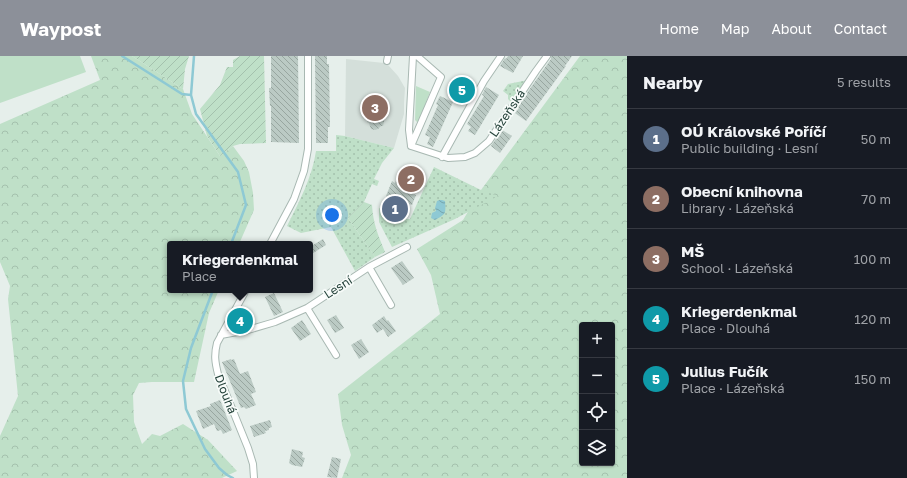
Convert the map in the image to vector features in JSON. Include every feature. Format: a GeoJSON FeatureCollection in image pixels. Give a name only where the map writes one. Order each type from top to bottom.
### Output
{"type":"FeatureCollection","features":[{"type":"Feature","properties":{"kind":"street"},"geometry":{"type":"LineString","coordinates":[[272,241],[294,199],[304,170],[308,149],[308,56]]}},
{"type":"Feature","properties":{"kind":"street"},"geometry":{"type":"LineString","coordinates":[[411,146],[409,130],[413,56]]}},
{"type":"Feature","properties":{"kind":"street"},"geometry":{"type":"LineString","coordinates":[[411,146],[441,77],[417,56]]}},
{"type":"Feature","properties":{"kind":"street"},"geometry":{"type":"LineString","coordinates":[[442,157],[484,82],[501,56]]}},
{"type":"Feature","properties":{"kind":"street","name":"Lázeňská"},"geometry":{"type":"LineString","coordinates":[[411,146],[448,158],[465,157],[475,153],[489,141],[547,56]]}},
{"type":"Feature","properties":{"kind":"street","name":"Lesní"},"geometry":{"type":"LineString","coordinates":[[222,335],[248,330],[275,322],[306,308],[369,267],[406,247]]}},
{"type":"Feature","properties":{"kind":"street"},"geometry":{"type":"LineString","coordinates":[[369,267],[391,304]]}},
{"type":"Feature","properties":{"kind":"street","name":"Dlouhá"},"geometry":{"type":"LineString","coordinates":[[244,293],[217,343],[215,362],[218,374],[248,448],[253,464],[254,478]]}},
{"type":"Feature","properties":{"kind":"street"},"geometry":{"type":"LineString","coordinates":[[306,308],[336,355]]}},
{"type":"Feature","properties":{"kind":"shaded area"},"geometry":{"type":"Polygon","coordinates":[[[346,59],[384,63],[388,65],[398,76],[405,88],[404,114],[394,148],[345,136],[346,59]]]}},
{"type":"Feature","properties":{"kind":"green space"},"geometry":{"type":"Polygon","coordinates":[[[0,56],[80,56],[86,72],[0,103],[0,56]]]}},
{"type":"Feature","properties":{"kind":"green space"},"geometry":{"type":"Polygon","coordinates":[[[91,56],[132,56],[183,89],[192,114],[220,156],[233,146],[244,161],[249,172],[253,193],[254,210],[240,241],[167,241],[167,293],[218,293],[209,313],[194,382],[139,383],[133,395],[134,422],[142,444],[152,434],[160,436],[183,424],[208,440],[237,471],[222,478],[0,478],[0,436],[18,396],[8,299],[10,286],[0,262],[0,124],[100,80],[91,56]]]}},
{"type":"Feature","properties":{"kind":"green space"},"geometry":{"type":"Polygon","coordinates":[[[132,56],[189,56],[185,69],[183,89],[132,56]]]}},
{"type":"Feature","properties":{"kind":"green space"},"geometry":{"type":"Polygon","coordinates":[[[240,56],[264,56],[266,143],[240,144],[233,146],[220,156],[207,136],[200,109],[220,85],[227,67],[233,67],[233,60],[240,56]]]}},
{"type":"Feature","properties":{"kind":"green space"},"geometry":{"type":"Polygon","coordinates":[[[580,56],[627,56],[627,478],[342,478],[351,455],[342,425],[338,394],[440,314],[431,275],[417,249],[463,220],[481,190],[580,56]]]}},
{"type":"Feature","properties":{"kind":"green space"},"geometry":{"type":"Polygon","coordinates":[[[528,80],[511,102],[508,99],[508,95],[503,91],[508,84],[528,80]]]}},
{"type":"Feature","properties":{"kind":"green space"},"geometry":{"type":"Polygon","coordinates":[[[416,86],[430,92],[419,121],[417,122],[415,120],[416,86]]]}},
{"type":"Feature","properties":{"kind":"green space"},"geometry":{"type":"Polygon","coordinates":[[[336,135],[394,148],[382,163],[374,179],[379,181],[377,186],[372,184],[364,202],[348,218],[375,257],[355,271],[331,227],[301,233],[287,226],[308,180],[316,151],[336,151],[336,135]]]}},
{"type":"Feature","properties":{"kind":"green space"},"geometry":{"type":"Polygon","coordinates":[[[434,167],[481,190],[498,196],[455,219],[392,247],[379,222],[379,208],[402,219],[410,219],[434,167]]]}},
{"type":"Feature","properties":{"kind":"green space"},"geometry":{"type":"Polygon","coordinates":[[[364,202],[372,205],[378,234],[385,252],[375,257],[348,218],[364,202]]]}},
{"type":"Feature","properties":{"kind":"water"},"geometry":{"type":"Polygon","coordinates":[[[437,201],[445,201],[445,211],[443,215],[435,220],[431,218],[432,213],[436,211],[435,208],[437,201]]]}},
{"type":"Feature","properties":{"kind":"building"},"geometry":{"type":"Polygon","coordinates":[[[271,56],[298,56],[299,143],[271,142],[271,106],[269,88],[271,88],[271,56]]]}},
{"type":"Feature","properties":{"kind":"building"},"geometry":{"type":"Polygon","coordinates":[[[315,56],[327,56],[327,64],[329,64],[330,127],[328,127],[328,143],[316,143],[315,56]]]}},
{"type":"Feature","properties":{"kind":"building"},"geometry":{"type":"Polygon","coordinates":[[[508,56],[523,56],[513,73],[500,66],[508,56]]]}},
{"type":"Feature","properties":{"kind":"building"},"geometry":{"type":"Polygon","coordinates":[[[551,56],[572,56],[526,121],[515,113],[519,108],[517,107],[551,59],[551,56]]]}},
{"type":"Feature","properties":{"kind":"building"},"geometry":{"type":"Polygon","coordinates":[[[486,87],[499,95],[475,135],[468,131],[471,127],[467,124],[484,96],[482,95],[486,87]]]}},
{"type":"Feature","properties":{"kind":"building"},"geometry":{"type":"Polygon","coordinates":[[[440,96],[453,102],[433,147],[427,144],[430,137],[425,135],[438,105],[436,104],[440,96]]]}},
{"type":"Feature","properties":{"kind":"building"},"geometry":{"type":"Polygon","coordinates":[[[371,105],[387,109],[383,126],[375,130],[371,129],[369,123],[367,122],[371,105]]]}},
{"type":"Feature","properties":{"kind":"building"},"geometry":{"type":"Polygon","coordinates":[[[502,130],[512,136],[500,153],[491,146],[502,130]]]}},
{"type":"Feature","properties":{"kind":"building"},"geometry":{"type":"Polygon","coordinates":[[[410,168],[419,173],[415,182],[418,183],[413,194],[416,195],[412,205],[409,204],[404,215],[402,214],[401,216],[398,214],[397,216],[388,213],[389,210],[386,209],[387,207],[385,206],[389,198],[386,196],[392,181],[395,183],[399,175],[406,178],[410,168]]]}},
{"type":"Feature","properties":{"kind":"building"},"geometry":{"type":"Polygon","coordinates":[[[323,239],[326,245],[313,253],[313,245],[323,239]]]}},
{"type":"Feature","properties":{"kind":"building"},"geometry":{"type":"Polygon","coordinates":[[[402,261],[414,278],[403,285],[391,268],[402,261]]]}},
{"type":"Feature","properties":{"kind":"building"},"geometry":{"type":"Polygon","coordinates":[[[274,293],[283,312],[274,316],[265,297],[274,293]]]}},
{"type":"Feature","properties":{"kind":"building"},"geometry":{"type":"Polygon","coordinates":[[[336,315],[344,328],[335,333],[327,320],[336,315]]]}},
{"type":"Feature","properties":{"kind":"building"},"geometry":{"type":"Polygon","coordinates":[[[384,316],[396,331],[388,337],[383,329],[377,333],[372,325],[384,316]]]}},
{"type":"Feature","properties":{"kind":"building"},"geometry":{"type":"Polygon","coordinates":[[[302,320],[311,334],[300,341],[291,328],[302,320]]]}},
{"type":"Feature","properties":{"kind":"building"},"geometry":{"type":"Polygon","coordinates":[[[361,339],[369,352],[359,359],[351,345],[361,339]]]}},
{"type":"Feature","properties":{"kind":"building"},"geometry":{"type":"Polygon","coordinates":[[[234,359],[240,374],[248,371],[256,392],[251,394],[256,405],[246,409],[244,407],[241,408],[222,362],[234,359]]]}},
{"type":"Feature","properties":{"kind":"building"},"geometry":{"type":"Polygon","coordinates":[[[220,400],[232,430],[223,434],[221,430],[217,431],[214,424],[203,429],[196,411],[211,406],[210,404],[220,400]]]}},
{"type":"Feature","properties":{"kind":"building"},"geometry":{"type":"Polygon","coordinates":[[[270,420],[272,427],[265,431],[266,433],[254,437],[250,426],[270,420]]]}},
{"type":"Feature","properties":{"kind":"building"},"geometry":{"type":"Polygon","coordinates":[[[292,449],[303,452],[302,457],[305,458],[302,467],[289,463],[292,449]]]}},
{"type":"Feature","properties":{"kind":"building"},"geometry":{"type":"Polygon","coordinates":[[[332,457],[341,459],[337,478],[327,477],[332,457]]]}},
{"type":"Feature","properties":{"kind":"waterway"},"geometry":{"type":"LineString","coordinates":[[122,56],[182,94],[191,95]]}},
{"type":"Feature","properties":{"kind":"waterway"},"geometry":{"type":"LineString","coordinates":[[194,56],[191,95],[196,114],[238,172],[246,205],[232,241]]}},
{"type":"Feature","properties":{"kind":"waterway"},"geometry":{"type":"LineString","coordinates":[[212,293],[191,348],[183,381],[186,409],[205,449],[219,468],[233,478]]}},
{"type":"Feature","properties":{"kind":"place","name":"Julius Fučík"},"geometry":{"type":"Point","coordinates":[462,90]}},
{"type":"Feature","properties":{"kind":"place","name":"MŠ"},"geometry":{"type":"Point","coordinates":[375,108]}},
{"type":"Feature","properties":{"kind":"place","name":"Obecní knihovna"},"geometry":{"type":"Point","coordinates":[411,179]}},
{"type":"Feature","properties":{"kind":"place","name":"OÚ Královské Poříčí"},"geometry":{"type":"Point","coordinates":[395,209]}},
{"type":"Feature","properties":{"kind":"place","name":"Kriegerdenkmal"},"geometry":{"type":"Point","coordinates":[240,321]}}]}
